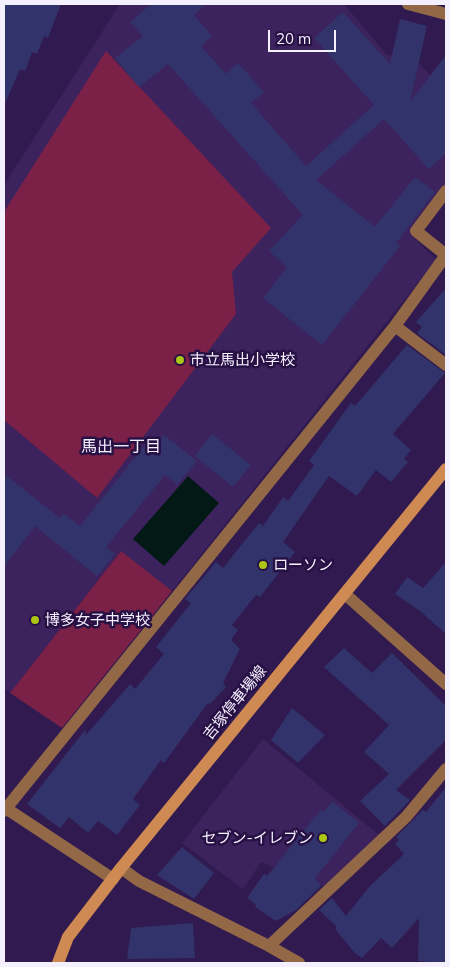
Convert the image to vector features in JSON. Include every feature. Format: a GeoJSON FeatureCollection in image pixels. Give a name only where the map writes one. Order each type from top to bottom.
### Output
{"type":"FeatureCollection","features":[{"type":"Feature","properties":{"kind":"main road","name":"吉塚停車場線"},"geometry":{"type":"LineString","coordinates":[[58,963],[68,937],[121,868],[446,469]]}},
{"type":"Feature","properties":{"kind":"street"},"geometry":{"type":"LineString","coordinates":[[408,4],[446,14]]}},
{"type":"Feature","properties":{"kind":"street"},"geometry":{"type":"LineString","coordinates":[[113,879],[4,809],[395,326],[446,254],[416,231],[446,191]]}},
{"type":"Feature","properties":{"kind":"street"},"geometry":{"type":"LineString","coordinates":[[395,326],[446,365]]}},
{"type":"Feature","properties":{"kind":"street"},"geometry":{"type":"LineString","coordinates":[[345,594],[446,684]]}},
{"type":"Feature","properties":{"kind":"street"},"geometry":{"type":"LineString","coordinates":[[269,946],[406,816],[446,769]]}},
{"type":"Feature","properties":{"kind":"street"},"geometry":{"type":"LineString","coordinates":[[121,868],[138,881],[269,946],[299,963]]}},
{"type":"Feature","properties":{"kind":"shaded area","name":"市立馬出小学校"},"geometry":{"type":"Polygon","coordinates":[[[120,4],[344,4],[387,55],[414,58],[441,87],[433,96],[446,109],[446,185],[410,234],[436,260],[172,591],[120,552],[10,693],[4,688],[4,185],[120,4]]]}},
{"type":"Feature","properties":{"kind":"shaded area"},"geometry":{"type":"Polygon","coordinates":[[[106,51],[271,228],[232,272],[236,314],[97,498],[4,420],[4,212],[106,51]]]}},
{"type":"Feature","properties":{"kind":"shaded area"},"geometry":{"type":"Polygon","coordinates":[[[188,476],[219,503],[164,566],[133,539],[188,476]]]}},
{"type":"Feature","properties":{"kind":"shaded area"},"geometry":{"type":"Polygon","coordinates":[[[121,551],[172,591],[62,728],[10,693],[121,551]]]}},
{"type":"Feature","properties":{"kind":"shaded area"},"geometry":{"type":"Polygon","coordinates":[[[263,739],[380,836],[324,887],[261,862],[243,889],[182,843],[263,739]]]}},
{"type":"Feature","properties":{"kind":"building"},"geometry":{"type":"Polygon","coordinates":[[[4,4],[61,4],[48,38],[44,36],[37,54],[32,52],[25,71],[20,69],[4,106],[4,4]]]}},
{"type":"Feature","properties":{"kind":"building"},"geometry":{"type":"Polygon","coordinates":[[[151,4],[206,4],[194,15],[212,36],[201,46],[226,74],[238,63],[264,92],[251,103],[306,166],[374,105],[314,38],[343,12],[390,64],[400,19],[427,26],[410,102],[446,55],[446,153],[429,169],[384,119],[316,180],[375,227],[415,177],[435,192],[396,243],[400,246],[322,345],[263,298],[287,267],[269,251],[303,215],[168,64],[139,87],[115,58],[143,36],[130,22],[151,4]]]}},
{"type":"Feature","properties":{"kind":"building"},"geometry":{"type":"Polygon","coordinates":[[[446,288],[446,355],[417,333],[422,327],[416,322],[446,288]]]}},
{"type":"Feature","properties":{"kind":"building"},"geometry":{"type":"Polygon","coordinates":[[[407,345],[445,373],[393,434],[411,450],[404,459],[408,462],[391,482],[376,470],[357,496],[329,476],[283,542],[295,552],[260,597],[256,595],[232,625],[238,630],[231,640],[240,649],[223,683],[226,687],[210,704],[208,703],[164,763],[161,760],[133,799],[140,805],[117,835],[98,821],[88,833],[69,817],[60,828],[27,804],[85,730],[86,735],[130,684],[135,689],[164,654],[156,647],[191,603],[185,599],[216,562],[223,568],[259,523],[263,526],[283,497],[288,501],[314,465],[309,461],[351,403],[355,406],[407,345]]]}},
{"type":"Feature","properties":{"kind":"building"},"geometry":{"type":"Polygon","coordinates":[[[212,434],[251,465],[233,487],[195,456],[212,434]]]}},
{"type":"Feature","properties":{"kind":"building"},"geometry":{"type":"Polygon","coordinates":[[[164,435],[197,461],[177,485],[165,475],[106,547],[115,554],[97,576],[35,526],[4,567],[4,474],[60,518],[63,513],[80,526],[145,445],[151,450],[164,435]]]}},
{"type":"Feature","properties":{"kind":"building"},"geometry":{"type":"Polygon","coordinates":[[[446,562],[446,634],[420,611],[395,594],[407,577],[423,588],[446,562]]]}},
{"type":"Feature","properties":{"kind":"building"},"geometry":{"type":"Polygon","coordinates":[[[344,648],[372,673],[392,653],[446,706],[446,740],[396,790],[410,800],[385,826],[360,801],[389,774],[364,752],[389,725],[324,667],[344,648]]]}},
{"type":"Feature","properties":{"kind":"building"},"geometry":{"type":"Polygon","coordinates":[[[292,708],[325,735],[298,763],[271,740],[292,708]]]}},
{"type":"Feature","properties":{"kind":"building"},"geometry":{"type":"Polygon","coordinates":[[[446,787],[446,963],[418,961],[419,918],[392,948],[381,938],[362,958],[355,953],[335,929],[337,927],[319,910],[332,898],[346,916],[369,887],[404,854],[395,844],[399,840],[396,837],[423,810],[426,812],[446,787]]]}},
{"type":"Feature","properties":{"kind":"building"},"geometry":{"type":"Polygon","coordinates":[[[332,801],[359,823],[315,878],[321,886],[296,910],[276,921],[255,907],[256,905],[247,898],[264,874],[267,876],[321,810],[324,812],[332,801]]]}},
{"type":"Feature","properties":{"kind":"building"},"geometry":{"type":"Polygon","coordinates":[[[182,847],[214,873],[194,899],[157,875],[182,847]]]}},
{"type":"Feature","properties":{"kind":"building"},"geometry":{"type":"Polygon","coordinates":[[[193,923],[195,958],[127,959],[131,928],[193,923]]]}},
{"type":"Feature","properties":{"kind":"place","name":"市立馬出小学校"},"geometry":{"type":"Point","coordinates":[180,360]}},
{"type":"Feature","properties":{"kind":"place","name":"ローソン"},"geometry":{"type":"Point","coordinates":[263,565]}},
{"type":"Feature","properties":{"kind":"place","name":"博多女子中学校"},"geometry":{"type":"Point","coordinates":[35,620]}},
{"type":"Feature","properties":{"kind":"place","name":"セブン-イレブン"},"geometry":{"type":"Point","coordinates":[323,838]}},
{"type":"Feature","properties":{"kind":"district","name":"馬出一丁目"},"geometry":{"type":"Point","coordinates":[121,447]}}]}
